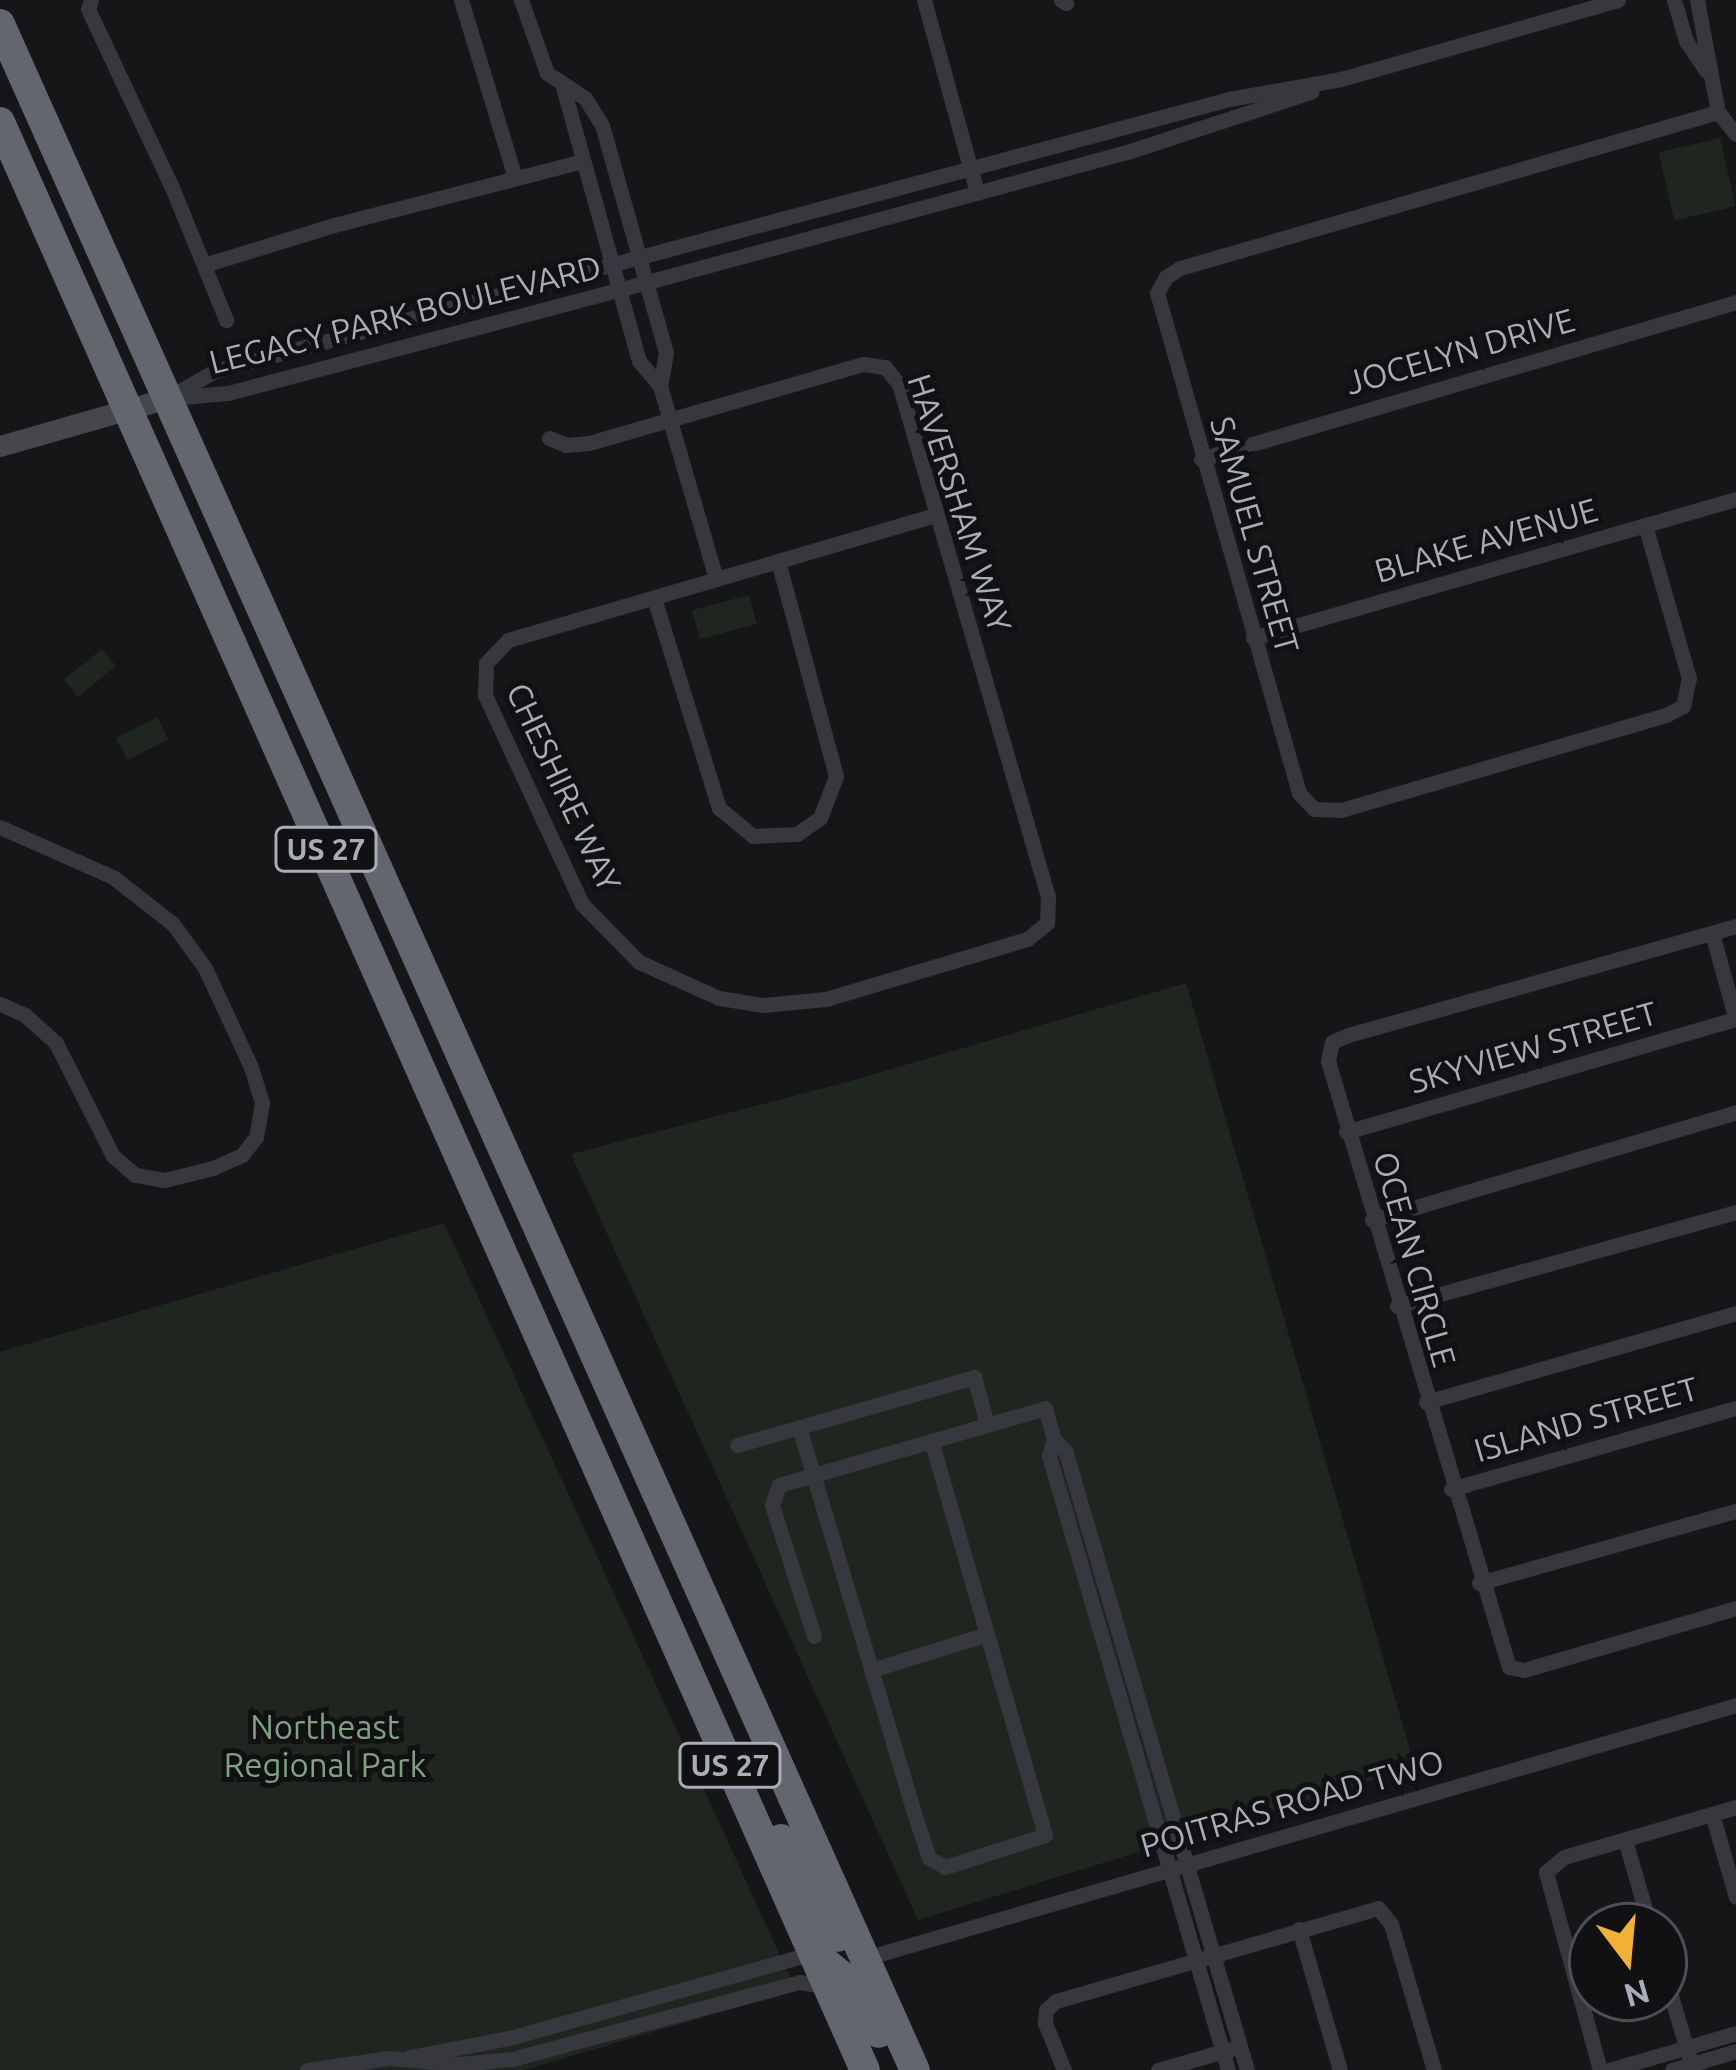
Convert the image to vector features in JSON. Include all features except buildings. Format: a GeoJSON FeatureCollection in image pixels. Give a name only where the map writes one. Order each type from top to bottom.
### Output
{"type":"FeatureCollection","features":[{"type":"Feature","properties":{"kind":"highway","name":"US 27"},"geometry":{"type":"LineString","coordinates":[[0,24],[915,2070]]}},
{"type":"Feature","properties":{"kind":"highway","name":"US 27"},"geometry":{"type":"LineString","coordinates":[[0,122],[465,1160],[865,2070]]}},
{"type":"Feature","properties":{"kind":"highway"},"geometry":{"type":"LineString","coordinates":[[465,1160],[480,1161],[496,1179],[586,1358],[611,1391]]}},
{"type":"Feature","properties":{"kind":"highway"},"geometry":{"type":"LineString","coordinates":[[689,1672],[715,1695],[777,1833],[830,1925],[849,1950],[866,1958]]}},
{"type":"Feature","properties":{"kind":"highway"},"geometry":{"type":"LineString","coordinates":[[813,1953],[866,2004],[899,2070]]}},
{"type":"Feature","properties":{"kind":"street"},"geometry":{"type":"LineString","coordinates":[[91,0],[88,9],[226,320]]}},
{"type":"Feature","properties":{"kind":"street"},"geometry":{"type":"LineString","coordinates":[[461,0],[515,178]]}},
{"type":"Feature","properties":{"kind":"street"},"geometry":{"type":"LineString","coordinates":[[521,0],[535,50],[563,87],[639,361],[660,386]]}},
{"type":"Feature","properties":{"kind":"street"},"geometry":{"type":"LineString","coordinates":[[924,0],[977,193]]}},
{"type":"Feature","properties":{"kind":"street","name":"LEGACY PARK BOULEVARD"},"geometry":{"type":"LineString","coordinates":[[167,398],[228,393],[977,193],[1174,137],[1341,79],[1618,0]]}},
{"type":"Feature","properties":{"kind":"street"},"geometry":{"type":"LineString","coordinates":[[1674,0],[1685,40],[1707,72]]}},
{"type":"Feature","properties":{"kind":"street"},"geometry":{"type":"LineString","coordinates":[[1697,0],[1718,112],[1736,134]]}},
{"type":"Feature","properties":{"kind":"street","name":"LEGACY PARK BOULEVARD"},"geometry":{"type":"LineString","coordinates":[[167,398],[215,371],[1229,99],[1341,79]]}},
{"type":"Feature","properties":{"kind":"street"},"geometry":{"type":"LineString","coordinates":[[563,87],[585,98],[598,116],[666,353],[660,386],[716,579]]}},
{"type":"Feature","properties":{"kind":"street","name":"SAMUEL STREET"},"geometry":{"type":"LineString","coordinates":[[1645,525],[1689,678],[1682,706],[1341,810],[1314,809],[1299,793],[1156,302],[1160,284],[1172,272],[1718,112]]}},
{"type":"Feature","properties":{"kind":"street"},"geometry":{"type":"LineString","coordinates":[[204,266],[583,160]]}},
{"type":"Feature","properties":{"kind":"street","name":"JOCELYN DRIVE"},"geometry":{"type":"LineString","coordinates":[[1201,459],[1736,302]]}},
{"type":"Feature","properties":{"kind":"street","name":"HAVERSHAM WAY"},"geometry":{"type":"LineString","coordinates":[[549,438],[589,443],[863,364],[885,367],[899,384],[1048,898],[1047,923]]}},
{"type":"Feature","properties":{"kind":"street"},"geometry":{"type":"LineString","coordinates":[[0,446],[167,398]]}},
{"type":"Feature","properties":{"kind":"street","name":"BLAKE AVENUE"},"geometry":{"type":"LineString","coordinates":[[1253,638],[1736,499]]}},
{"type":"Feature","properties":{"kind":"street","name":"CHESHIRE WAY"},"geometry":{"type":"LineString","coordinates":[[936,515],[508,640],[490,654],[483,674],[485,695],[565,874],[594,920],[622,949],[658,974],[699,992],[786,1005],[826,999],[1027,940],[1047,923]]}},
{"type":"Feature","properties":{"kind":"street"},"geometry":{"type":"LineString","coordinates":[[654,598],[718,808],[753,836],[797,834],[820,818],[836,776],[778,561]]}},
{"type":"Feature","properties":{"kind":"street"},"geometry":{"type":"LineString","coordinates":[[0,827],[112,878],[142,897],[189,944],[225,1010],[261,1094],[259,1132],[234,1160],[164,1180],[135,1175],[122,1166],[56,1043],[25,1015],[0,1004]]}},
{"type":"Feature","properties":{"kind":"street","name":"OCEAN CIRCLE"},"geometry":{"type":"LineString","coordinates":[[1736,928],[1332,1042],[1328,1061],[1451,1489],[1508,1667],[1524,1670],[1736,1608]]}},
{"type":"Feature","properties":{"kind":"street"},"geometry":{"type":"LineString","coordinates":[[1712,934],[1736,1020]]}},
{"type":"Feature","properties":{"kind":"street","name":"SKYVIEW STREET"},"geometry":{"type":"LineString","coordinates":[[1346,1132],[1736,1020]]}},
{"type":"Feature","properties":{"kind":"street"},"geometry":{"type":"LineString","coordinates":[[1372,1220],[1736,1112]]}},
{"type":"Feature","properties":{"kind":"street"},"geometry":{"type":"LineString","coordinates":[[1397,1306],[1736,1212]]}},
{"type":"Feature","properties":{"kind":"street"},"geometry":{"type":"LineString","coordinates":[[1426,1402],[1736,1313]]}},
{"type":"Feature","properties":{"kind":"street"},"geometry":{"type":"LineString","coordinates":[[737,1445],[974,1377],[987,1424]]}},
{"type":"Feature","properties":{"kind":"street"},"geometry":{"type":"LineString","coordinates":[[814,1636],[772,1505],[779,1485],[1045,1408],[1054,1440],[1065,1450],[1247,2070]]}},
{"type":"Feature","properties":{"kind":"street","name":"ISLAND STREET"},"geometry":{"type":"LineString","coordinates":[[1451,1489],[1736,1408]]}},
{"type":"Feature","properties":{"kind":"street"},"geometry":{"type":"LineString","coordinates":[[799,1427],[928,1858],[945,1867],[1045,1835],[931,1441]]}},
{"type":"Feature","properties":{"kind":"street"},"geometry":{"type":"LineString","coordinates":[[1054,1440],[1049,1456],[1228,2070]]}},
{"type":"Feature","properties":{"kind":"street"},"geometry":{"type":"LineString","coordinates":[[1479,1583],[1736,1511]]}},
{"type":"Feature","properties":{"kind":"street"},"geometry":{"type":"LineString","coordinates":[[1076,1552],[1094,1546]]}},
{"type":"Feature","properties":{"kind":"street"},"geometry":{"type":"LineString","coordinates":[[871,1670],[987,1634]]}},
{"type":"Feature","properties":{"kind":"street","name":"POITRAS ROAD TWO"},"geometry":{"type":"LineString","coordinates":[[866,1958],[1736,1705]]}},
{"type":"Feature","properties":{"kind":"street"},"geometry":{"type":"LineString","coordinates":[[1736,1808],[1557,1860],[1546,1872],[1605,2070],[1736,2051]]}},
{"type":"Feature","properties":{"kind":"street"},"geometry":{"type":"LineString","coordinates":[[1712,1814],[1736,1897]]}},
{"type":"Feature","properties":{"kind":"street"},"geometry":{"type":"LineString","coordinates":[[1625,1840],[1644,1902]]}},
{"type":"Feature","properties":{"kind":"street"},"geometry":{"type":"LineString","coordinates":[[1064,2070],[1045,2023],[1051,2005],[1195,1959],[1383,1909],[1433,2070]]}},
{"type":"Feature","properties":{"kind":"street"},"geometry":{"type":"LineString","coordinates":[[1299,1929],[1340,2070]]}},
{"type":"Feature","properties":{"kind":"street"},"geometry":{"type":"LineString","coordinates":[[307,2070],[509,2038],[813,1953]]}},
{"type":"Feature","properties":{"kind":"street"},"geometry":{"type":"LineString","coordinates":[[408,2057],[458,2064],[512,2059],[800,1982],[828,1987]]}},
{"type":"Feature","properties":{"kind":"street"},"geometry":{"type":"LineString","coordinates":[[1679,2022],[1690,2061]]}},
{"type":"Feature","properties":{"kind":"street"},"geometry":{"type":"LineString","coordinates":[[1672,2070],[1736,2033]]}},
{"type":"Feature","properties":{"kind":"street"},"geometry":{"type":"LineString","coordinates":[[1158,2070],[1240,2046]]}},
{"type":"Feature","properties":{"kind":"green space"},"geometry":{"type":"Polygon","coordinates":[[[1720,138],[1736,206],[1674,220],[1659,152],[1720,138]]]}},
{"type":"Feature","properties":{"kind":"green space"},"geometry":{"type":"Polygon","coordinates":[[[749,595],[757,624],[700,639],[692,610],[749,595]]]}},
{"type":"Feature","properties":{"kind":"green space"},"geometry":{"type":"Polygon","coordinates":[[[102,649],[116,666],[78,697],[64,680],[102,649]]]}},
{"type":"Feature","properties":{"kind":"green space"},"geometry":{"type":"Polygon","coordinates":[[[157,717],[168,739],[127,760],[116,738],[157,717]]]}},
{"type":"Feature","properties":{"kind":"green space"},"geometry":{"type":"Polygon","coordinates":[[[1186,983],[1415,1767],[918,1920],[571,1154],[840,1084],[1186,983]]]}},
{"type":"Feature","properties":{"kind":"green space","name":"Northeast Regional Park"},"geometry":{"type":"Polygon","coordinates":[[[444,1223],[796,1990],[524,2070],[0,2070],[0,1352],[444,1223]]]}}]}
